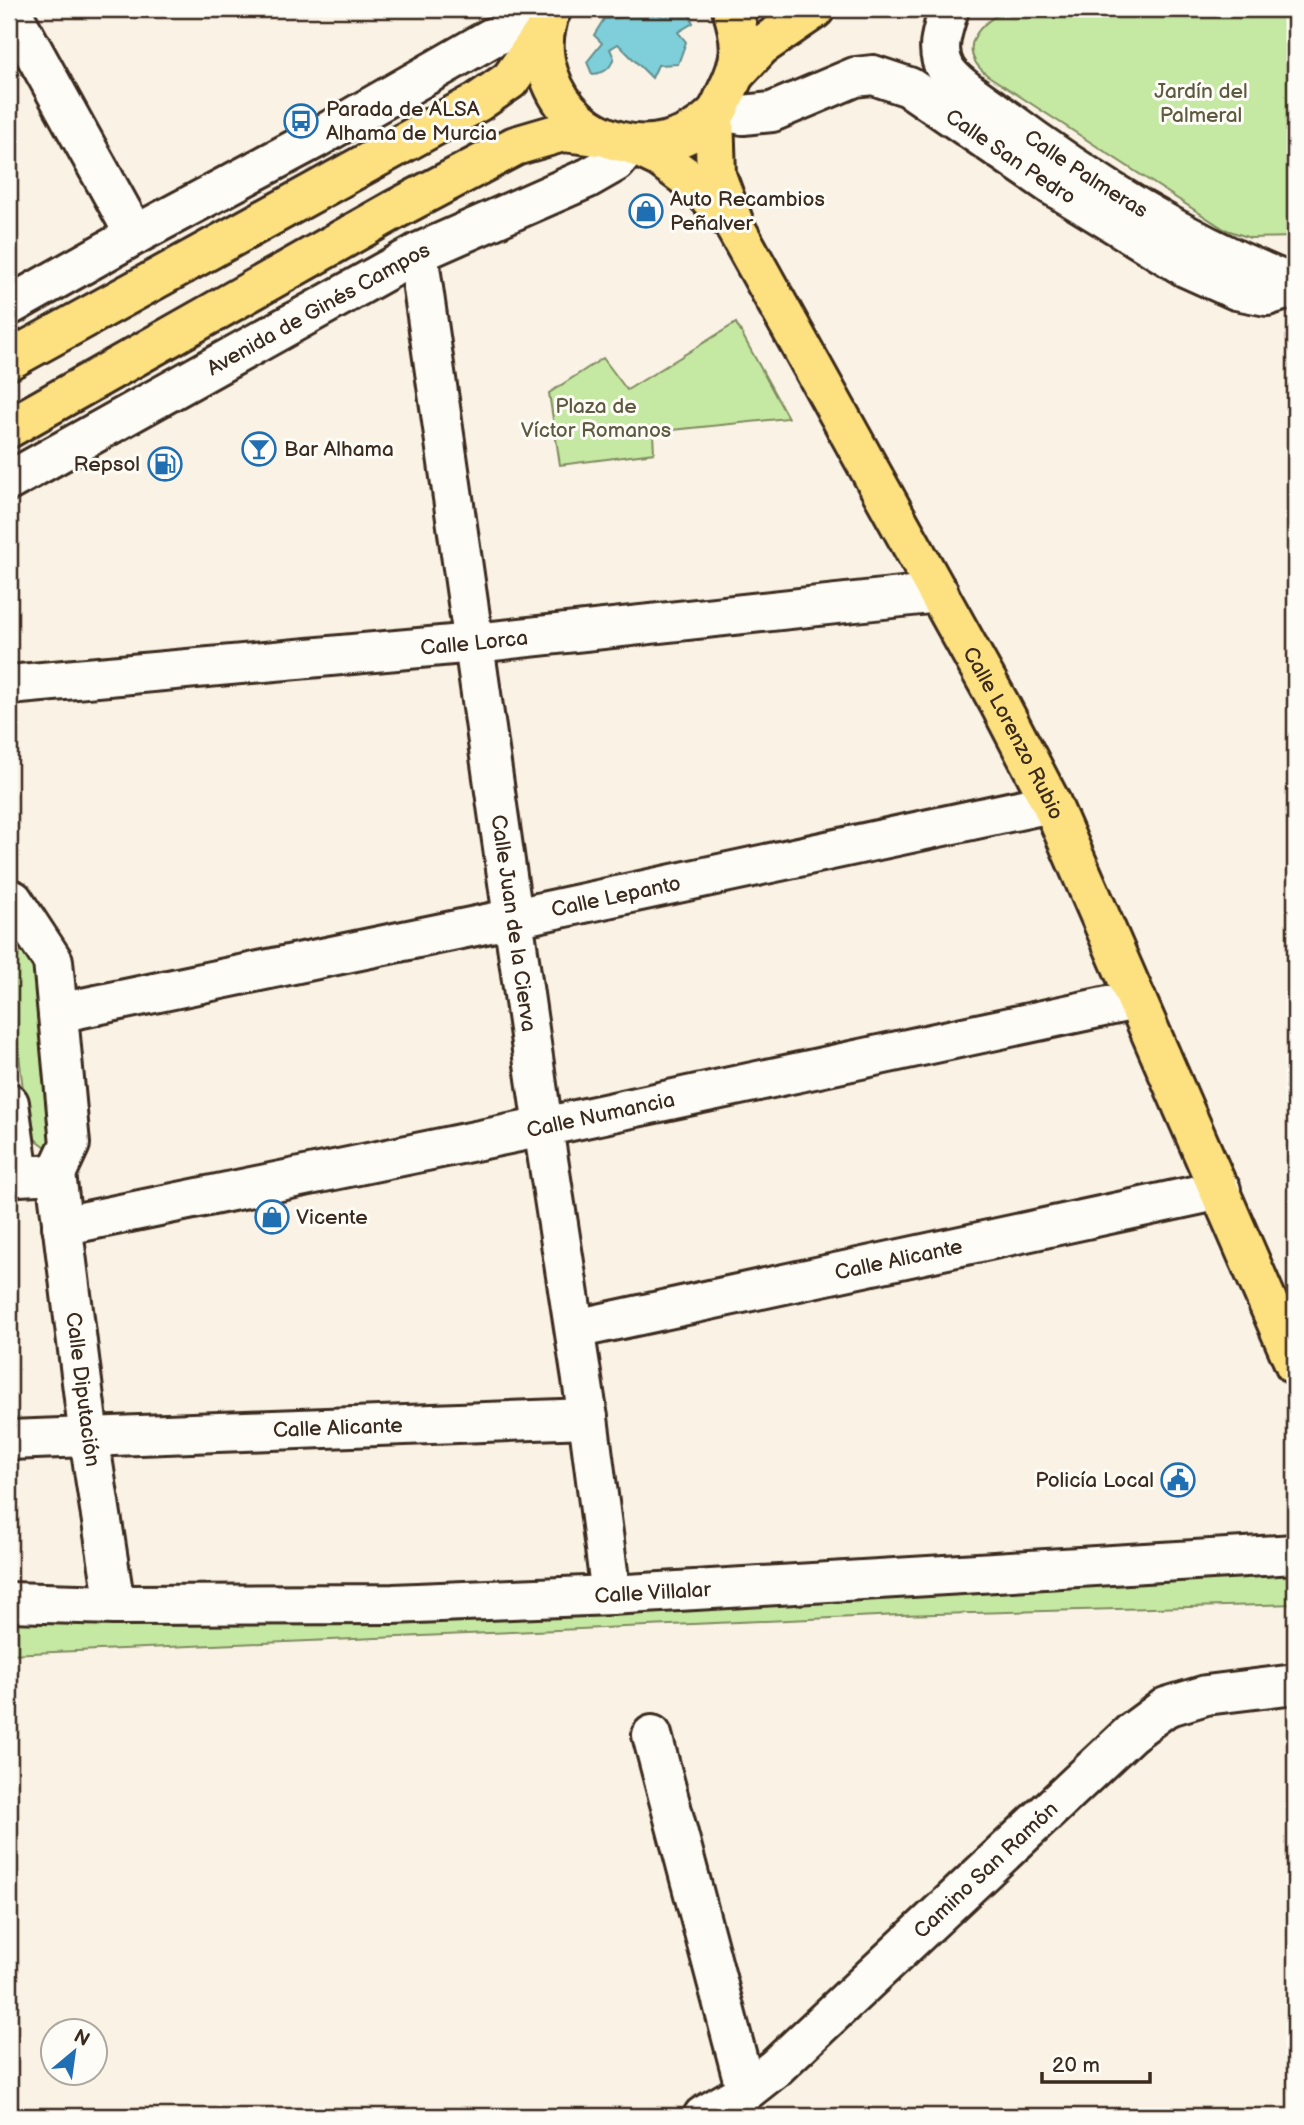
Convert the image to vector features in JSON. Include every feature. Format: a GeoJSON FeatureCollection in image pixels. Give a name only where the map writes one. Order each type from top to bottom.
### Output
{"type":"FeatureCollection","features":[{"type":"Feature","properties":{"kind":"main road"},"geometry":{"type":"LineString","coordinates":[[9,428],[396,209],[515,146],[563,132],[661,143],[690,133],[716,112],[736,73],[740,61],[739,31],[732,9]]}},
{"type":"Feature","properties":{"kind":"main road"},"geometry":{"type":"LineString","coordinates":[[736,73],[761,46],[815,9]]}},
{"type":"Feature","properties":{"kind":"main road"},"geometry":{"type":"LineString","coordinates":[[549,17],[545,64],[555,93],[574,119],[660,159],[700,187],[736,229]]}},
{"type":"Feature","properties":{"kind":"main road"},"geometry":{"type":"LineString","coordinates":[[9,360],[478,102],[510,80],[549,17]]}},
{"type":"Feature","properties":{"kind":"main road","name":"Calle Lorenzo Rubio"},"geometry":{"type":"LineString","coordinates":[[716,112],[716,175],[736,229],[939,593],[1051,803],[1295,1365]]}},
{"type":"Feature","properties":{"kind":"street"},"geometry":{"type":"LineString","coordinates":[[10,9],[135,235]]}},
{"type":"Feature","properties":{"kind":"street","name":"Calle Palmeras"},"geometry":{"type":"LineString","coordinates":[[949,9],[939,43],[941,59],[948,72],[971,92],[1057,154],[1202,244],[1295,286]]}},
{"type":"Feature","properties":{"kind":"street"},"geometry":{"type":"LineString","coordinates":[[9,306],[315,139],[491,38],[549,17]]}},
{"type":"Feature","properties":{"kind":"street","name":"Calle San Pedro"},"geometry":{"type":"LineString","coordinates":[[716,112],[764,114],[855,77],[873,75],[909,88],[1054,186],[1186,268],[1236,290],[1267,296],[1295,286]]}},
{"type":"Feature","properties":{"kind":"street","name":"Avenida de Ginés Campos"},"geometry":{"type":"LineString","coordinates":[[9,481],[418,253],[588,178],[616,162],[616,140]]}},
{"type":"Feature","properties":{"kind":"street","name":"Calle Juan de la Cierva"},"geometry":{"type":"LineString","coordinates":[[418,253],[543,1126],[589,1418],[611,1595]]}},
{"type":"Feature","properties":{"kind":"street","name":"Calle Lorca"},"geometry":{"type":"LineString","coordinates":[[9,685],[474,643],[939,593]]}},
{"type":"Feature","properties":{"kind":"street","name":"Calle Lepanto"},"geometry":{"type":"LineString","coordinates":[[58,1013],[1051,803]]}},
{"type":"Feature","properties":{"kind":"street"},"geometry":{"type":"LineString","coordinates":[[10,904],[53,961],[70,1144],[28,1175]]}},
{"type":"Feature","properties":{"kind":"street","name":"Calle Numancia"},"geometry":{"type":"LineString","coordinates":[[62,1226],[1136,1000]]}},
{"type":"Feature","properties":{"kind":"street","name":"Calle Diputación"},"geometry":{"type":"LineString","coordinates":[[9,1103],[28,1175],[62,1226],[89,1438],[115,1605]]}},
{"type":"Feature","properties":{"kind":"street","name":"Calle Alicante"},"geometry":{"type":"LineString","coordinates":[[575,1329],[1221,1190]]}},
{"type":"Feature","properties":{"kind":"street","name":"Calle Alicante"},"geometry":{"type":"LineString","coordinates":[[9,1440],[589,1418]]}},
{"type":"Feature","properties":{"kind":"street","name":"Calle Villalar"},"geometry":{"type":"LineString","coordinates":[[9,1602],[115,1605],[393,1604],[611,1595],[1295,1554]]}},
{"type":"Feature","properties":{"kind":"street","name":"Camino San Ramón"},"geometry":{"type":"LineString","coordinates":[[703,2116],[746,2091],[775,2068],[1139,1727],[1166,1707],[1206,1695],[1295,1684]]}},
{"type":"Feature","properties":{"kind":"street"},"geometry":{"type":"LineString","coordinates":[[652,1735],[746,2091]]}},
{"type":"Feature","properties":{"kind":"green space","name":"Jardín del Palmeral"},"geometry":{"type":"Polygon","coordinates":[[[1009,9],[1295,9],[1295,237],[1250,238],[1224,229],[987,75],[972,55],[975,37],[989,21],[1009,9]]]}},
{"type":"Feature","properties":{"kind":"green space","name":"Plaza de Víctor Romanos"},"geometry":{"type":"Polygon","coordinates":[[[736,323],[788,418],[653,432],[654,453],[560,465],[549,393],[603,358],[627,390],[736,323]]]}},
{"type":"Feature","properties":{"kind":"green space"},"geometry":{"type":"Polygon","coordinates":[[[15,952],[33,954],[59,1131],[49,1149],[28,1134],[9,965],[9,957],[15,952]]]}},
{"type":"Feature","properties":{"kind":"green space"},"geometry":{"type":"Polygon","coordinates":[[[1295,1575],[1295,1604],[900,1615],[9,1654],[9,1619],[859,1595],[1295,1575]]]}},
{"type":"Feature","properties":{"kind":"water"},"geometry":{"type":"Polygon","coordinates":[[[622,9],[645,9],[646,12],[667,17],[675,9],[687,9],[693,23],[678,32],[686,42],[678,64],[658,65],[652,78],[618,44],[610,49],[614,58],[609,68],[592,74],[587,62],[602,43],[594,35],[604,19],[624,17],[622,9]]]}},
{"type":"Feature","properties":{"kind":"place","name":"Parada de ALSA Alhama de Murcia"},"geometry":{"type":"Point","coordinates":[301,121]}},
{"type":"Feature","properties":{"kind":"place","name":"Auto Recambios Peñalver"},"geometry":{"type":"Point","coordinates":[646,211]}},
{"type":"Feature","properties":{"kind":"place","name":"Bar Alhama"},"geometry":{"type":"Point","coordinates":[259,449]}},
{"type":"Feature","properties":{"kind":"place","name":"Repsol"},"geometry":{"type":"Point","coordinates":[165,464]}},
{"type":"Feature","properties":{"kind":"place","name":"Vicente"},"geometry":{"type":"Point","coordinates":[272,1217]}},
{"type":"Feature","properties":{"kind":"place","name":"Policía Local"},"geometry":{"type":"Point","coordinates":[1178,1480]}}]}
